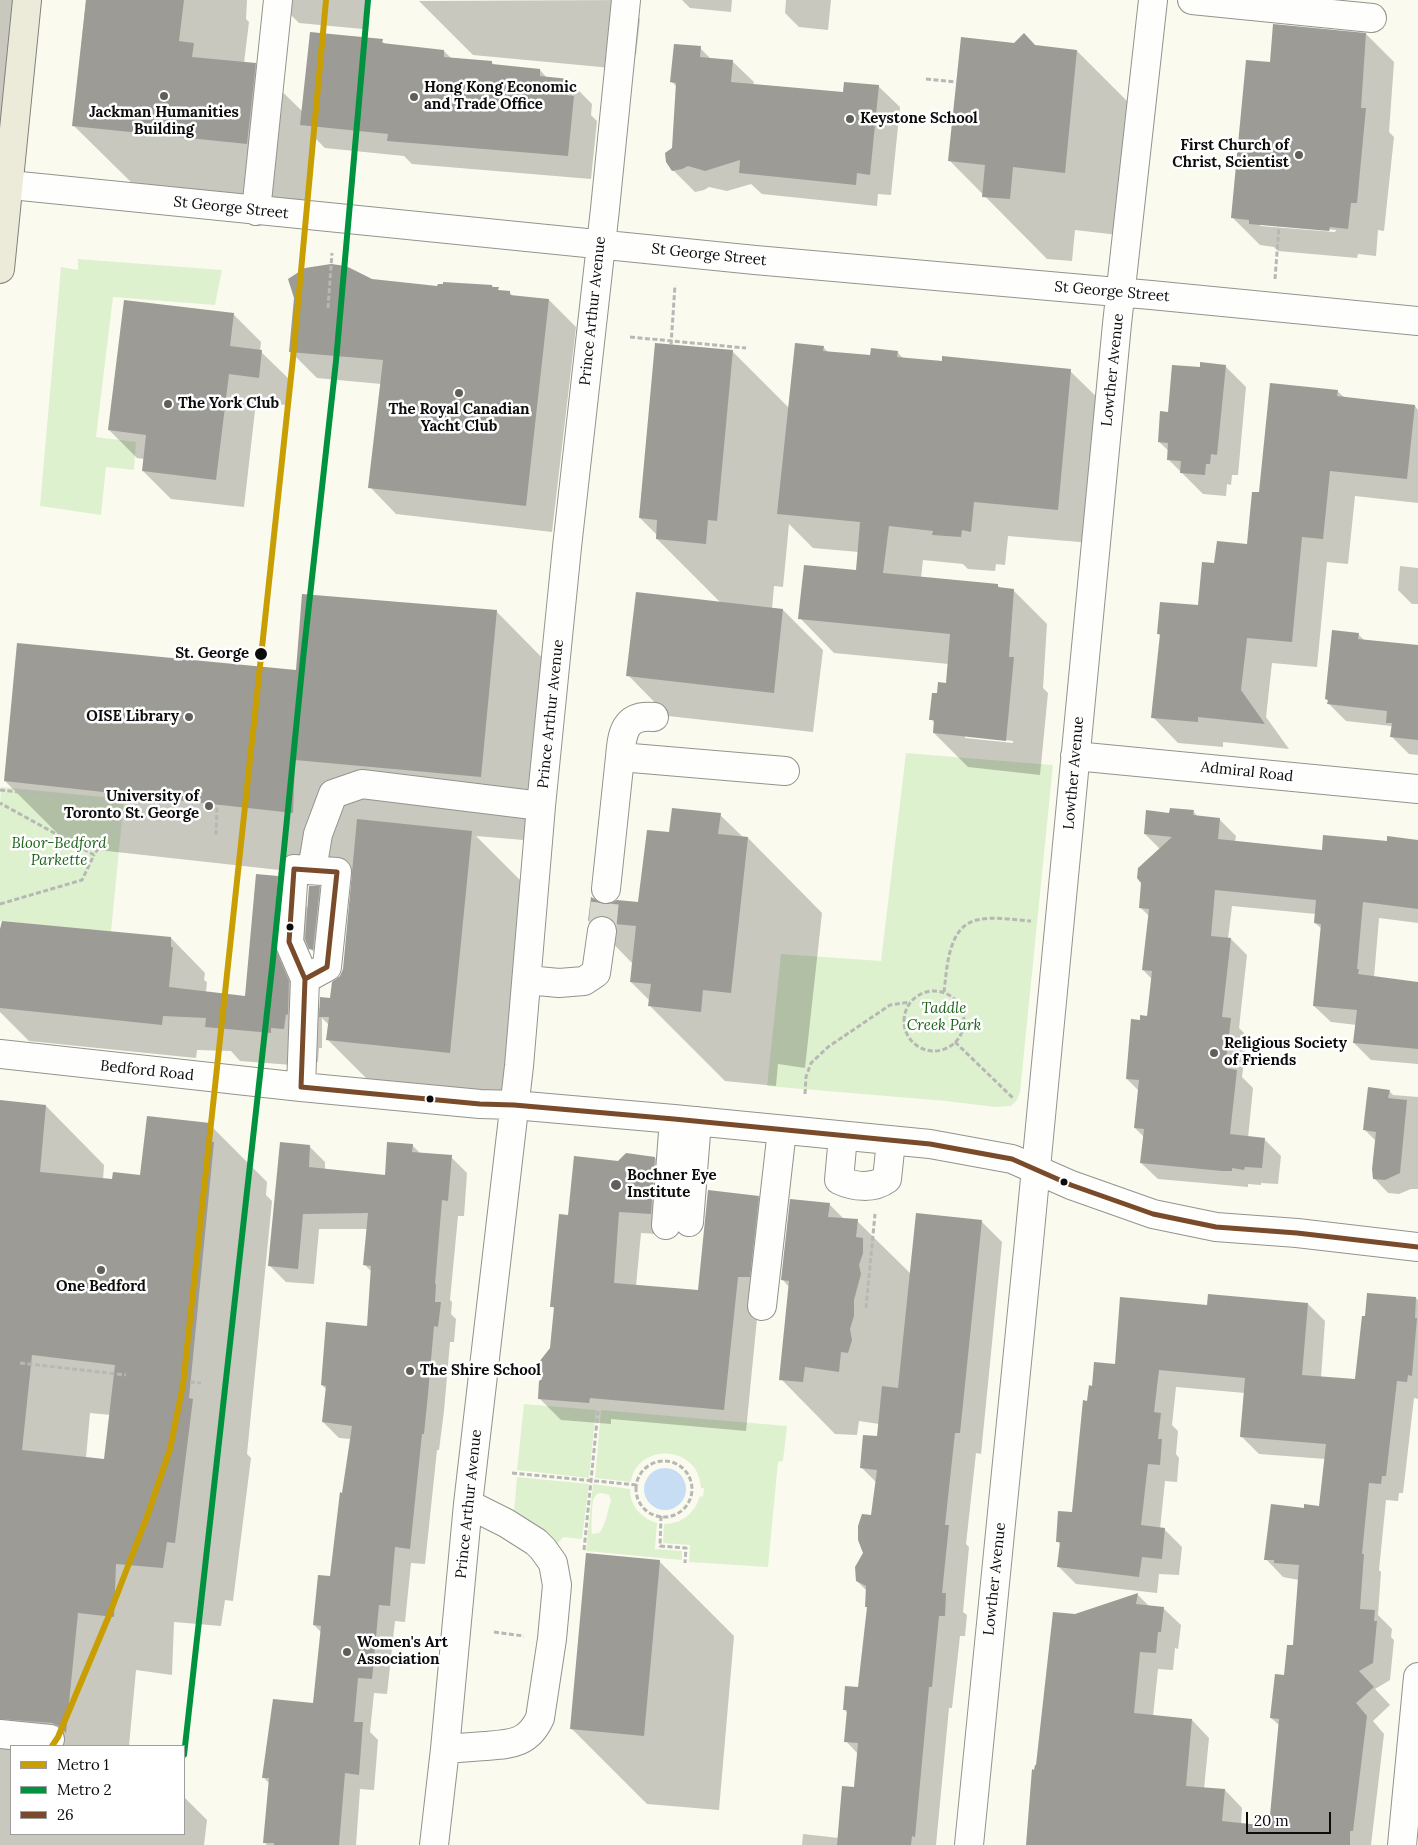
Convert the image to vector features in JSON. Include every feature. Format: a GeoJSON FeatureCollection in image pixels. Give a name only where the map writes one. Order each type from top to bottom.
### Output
{"type":"FeatureCollection","features":[{"type":"Feature","properties":{"kind":"main road"},"geometry":{"type":"LineString","coordinates":[[0,269],[4,185],[27,0]]}},
{"type":"Feature","properties":{"kind":"street"},"geometry":{"type":"LineString","coordinates":[[256,211],[278,0]]}},
{"type":"Feature","properties":{"kind":"street","name":"Prince Arthur Avenue"},"geometry":{"type":"LineString","coordinates":[[434,1845],[468,1504],[527,980],[541,806],[626,0]]}},
{"type":"Feature","properties":{"kind":"street","name":"Lowther Avenue"},"geometry":{"type":"LineString","coordinates":[[969,1845],[1116,334],[1153,0]]}},
{"type":"Feature","properties":{"kind":"street"},"geometry":{"type":"LineString","coordinates":[[1192,0],[1372,18]]}},
{"type":"Feature","properties":{"kind":"street","name":"St George Street"},"geometry":{"type":"LineString","coordinates":[[4,185],[858,270],[1418,321]]}},
{"type":"Feature","properties":{"kind":"street"},"geometry":{"type":"LineString","coordinates":[[606,889],[622,736],[627,726],[635,719],[644,716],[654,717]]}},
{"type":"Feature","properties":{"kind":"street","name":"Admiral Road"},"geometry":{"type":"LineString","coordinates":[[1075,756],[1418,789]]}},
{"type":"Feature","properties":{"kind":"street"},"geometry":{"type":"LineString","coordinates":[[620,757],[785,771]]}},
{"type":"Feature","properties":{"kind":"street"},"geometry":{"type":"LineString","coordinates":[[312,870],[318,834],[333,794],[362,784],[541,806]]}},
{"type":"Feature","properties":{"kind":"street"},"geometry":{"type":"LineString","coordinates":[[301,1087],[305,979],[288,942],[294,869],[336,872],[327,967],[305,979]]}},
{"type":"Feature","properties":{"kind":"street"},"geometry":{"type":"LineString","coordinates":[[527,980],[559,983],[584,981],[596,973],[602,931]]}},
{"type":"Feature","properties":{"kind":"street","name":"Bedford Road"},"geometry":{"type":"LineString","coordinates":[[0,1054],[301,1087],[480,1104],[514,1104],[930,1144],[1012,1159],[1071,1185],[1154,1214],[1216,1227],[1296,1232],[1418,1247]]}},
{"type":"Feature","properties":{"kind":"street"},"geometry":{"type":"LineString","coordinates":[[677,1224],[686,1120]]}},
{"type":"Feature","properties":{"kind":"street"},"geometry":{"type":"LineString","coordinates":[[762,1306],[782,1130]]}},
{"type":"Feature","properties":{"kind":"street"},"geometry":{"type":"LineString","coordinates":[[842,1136],[839,1180],[850,1185],[878,1186],[887,1180],[891,1140]]}},
{"type":"Feature","properties":{"kind":"street"},"geometry":{"type":"LineString","coordinates":[[445,1749],[512,1744],[526,1738],[536,1727],[540,1718],[552,1639],[557,1585],[553,1563],[550,1558],[536,1542],[468,1504]]}},
{"type":"Feature","properties":{"kind":"street"},"geometry":{"type":"LineString","coordinates":[[1402,1845],[1418,1677]]}},
{"type":"Feature","properties":{"kind":"street"},"geometry":{"type":"LineString","coordinates":[[0,1734],[50,1739]]}},
{"type":"Feature","properties":{"kind":"path"},"geometry":{"type":"LineString","coordinates":[[926,79],[956,82]]}},
{"type":"Feature","properties":{"kind":"path"},"geometry":{"type":"LineString","coordinates":[[1275,279],[1280,226]]}},
{"type":"Feature","properties":{"kind":"path"},"geometry":{"type":"LineString","coordinates":[[328,308],[332,253]]}},
{"type":"Feature","properties":{"kind":"path"},"geometry":{"type":"LineString","coordinates":[[671,343],[674,285]]}},
{"type":"Feature","properties":{"kind":"path"},"geometry":{"type":"LineString","coordinates":[[630,337],[671,343],[746,348]]}},
{"type":"Feature","properties":{"kind":"path"},"geometry":{"type":"LineString","coordinates":[[0,790],[119,803],[116,828],[108,833],[94,855],[82,880],[0,904]]}},
{"type":"Feature","properties":{"kind":"path"},"geometry":{"type":"LineString","coordinates":[[0,804],[94,855]]}},
{"type":"Feature","properties":{"kind":"path"},"geometry":{"type":"LineString","coordinates":[[216,835],[217,805]]}},
{"type":"Feature","properties":{"kind":"path"},"geometry":{"type":"LineString","coordinates":[[944,992],[946,968],[952,945],[960,928],[977,919],[1032,921]]}},
{"type":"Feature","properties":{"kind":"path"},"geometry":{"type":"LineString","coordinates":[[934,990],[944,992],[953,997],[963,1014],[964,1024],[961,1034],[947,1048],[937,1051],[918,1047],[910,1040],[905,1031],[903,1021],[905,1011],[910,1002],[916,996],[934,990]]}},
{"type":"Feature","properties":{"kind":"path"},"geometry":{"type":"LineString","coordinates":[[805,1094],[806,1077],[811,1063],[828,1047],[890,1005],[910,1002]]}},
{"type":"Feature","properties":{"kind":"path"},"geometry":{"type":"LineString","coordinates":[[955,1042],[1018,1102]]}},
{"type":"Feature","properties":{"kind":"path"},"geometry":{"type":"LineString","coordinates":[[866,1308],[878,1186]]}},
{"type":"Feature","properties":{"kind":"path"},"geometry":{"type":"LineString","coordinates":[[20,1363],[126,1375]]}},
{"type":"Feature","properties":{"kind":"path"},"geometry":{"type":"LineString","coordinates":[[190,1382],[201,1383]]}},
{"type":"Feature","properties":{"kind":"path"},"geometry":{"type":"LineString","coordinates":[[584,1550],[598,1411]]}},
{"type":"Feature","properties":{"kind":"path"},"geometry":{"type":"LineString","coordinates":[[669,1462],[678,1464],[685,1470],[692,1486],[692,1496],[682,1511],[673,1515],[661,1516],[647,1511],[641,1504],[637,1495],[637,1486],[639,1477],[652,1464],[669,1462]]}},
{"type":"Feature","properties":{"kind":"path"},"geometry":{"type":"LineString","coordinates":[[512,1473],[637,1486]]}},
{"type":"Feature","properties":{"kind":"path"},"geometry":{"type":"LineString","coordinates":[[661,1516],[660,1546],[686,1548],[684,1563]]}},
{"type":"Feature","properties":{"kind":"green space"},"geometry":{"type":"Polygon","coordinates":[[[78,259],[222,270],[215,305],[113,297],[96,437],[136,442],[134,470],[106,467],[101,515],[40,506],[61,267],[78,270],[78,259]]]}},
{"type":"Feature","properties":{"kind":"green space","name":"Taddle Creek Park"},"geometry":{"type":"Polygon","coordinates":[[[906,753],[1053,765],[1020,1092],[1017,1100],[1011,1106],[995,1107],[767,1086],[781,954],[881,961],[906,753]]]}},
{"type":"Feature","properties":{"kind":"green space","name":"Bloor-Bedford Parkette"},"geometry":{"type":"Polygon","coordinates":[[[1,787],[124,799],[111,932],[0,921],[1,787]]]}},
{"type":"Feature","properties":{"kind":"green space"},"geometry":{"type":"Polygon","coordinates":[[[524,1404],[596,1410],[589,1478],[517,1470],[524,1404]]]}},
{"type":"Feature","properties":{"kind":"green space"},"geometry":{"type":"Polygon","coordinates":[[[601,1410],[787,1426],[783,1461],[778,1462],[768,1567],[689,1562],[690,1545],[663,1543],[664,1524],[677,1522],[687,1516],[695,1508],[700,1496],[703,1497],[704,1488],[701,1488],[693,1466],[685,1459],[666,1453],[647,1458],[634,1472],[631,1482],[595,1478],[601,1410]]]}},
{"type":"Feature","properties":{"kind":"green space"},"geometry":{"type":"Polygon","coordinates":[[[517,1477],[589,1484],[582,1539],[563,1537],[555,1547],[520,1521],[514,1512],[517,1477]]]}},
{"type":"Feature","properties":{"kind":"green space"},"geometry":{"type":"Polygon","coordinates":[[[593,1484],[630,1489],[632,1501],[637,1510],[641,1515],[657,1523],[655,1549],[682,1551],[682,1560],[586,1551],[593,1484]],[[597,1494],[593,1499],[592,1534],[599,1533],[603,1526],[611,1501],[609,1495],[597,1494]]]}},
{"type":"Feature","properties":{"kind":"water"},"geometry":{"type":"Polygon","coordinates":[[[665,1468],[680,1474],[686,1489],[680,1504],[665,1510],[650,1504],[644,1489],[650,1474],[665,1468]]]}},
{"type":"Feature","properties":{"kind":"building","name":"Jackman Humanities Building"},"geometry":{"type":"Polygon","coordinates":[[[86,0],[184,0],[179,41],[194,43],[192,57],[256,63],[247,144],[72,126],[86,0]]]}},
{"type":"Feature","properties":{"kind":"building","name":"First Church of Christ, Scientist"},"geometry":{"type":"Polygon","coordinates":[[[1273,24],[1366,33],[1361,108],[1366,108],[1357,203],[1351,203],[1348,229],[1330,227],[1329,231],[1249,224],[1249,220],[1231,218],[1246,60],[1270,62],[1273,24]]]}},
{"type":"Feature","properties":{"kind":"building"},"geometry":{"type":"Polygon","coordinates":[[[310,32],[383,39],[382,43],[444,50],[444,57],[492,61],[492,64],[540,69],[540,76],[569,79],[567,95],[574,96],[568,156],[387,141],[388,134],[300,125],[310,32]]]}},
{"type":"Feature","properties":{"kind":"building"},"geometry":{"type":"Polygon","coordinates":[[[1024,33],[1035,45],[1077,50],[1065,173],[1013,167],[1010,199],[982,197],[985,165],[948,161],[961,37],[1014,43],[1024,33]]]}},
{"type":"Feature","properties":{"kind":"building"},"geometry":{"type":"Polygon","coordinates":[[[674,44],[701,46],[700,57],[733,60],[731,82],[843,92],[844,82],[879,85],[870,175],[857,173],[856,185],[739,173],[740,160],[705,171],[688,166],[672,171],[666,162],[665,153],[672,148],[676,83],[670,82],[674,44]]]}},
{"type":"Feature","properties":{"kind":"building","name":"The Royal Canadian Yacht Club"},"geometry":{"type":"Polygon","coordinates":[[[331,264],[346,266],[372,279],[437,286],[438,284],[443,284],[443,282],[492,285],[492,287],[499,287],[498,290],[510,291],[510,295],[549,299],[526,506],[368,488],[383,360],[289,352],[294,298],[288,279],[305,268],[331,264]]]}},
{"type":"Feature","properties":{"kind":"building","name":"The York Club"},"geometry":{"type":"Polygon","coordinates":[[[124,300],[234,313],[230,346],[262,350],[259,378],[229,374],[216,480],[142,471],[146,435],[108,430],[124,300]]]}},
{"type":"Feature","properties":{"kind":"building"},"geometry":{"type":"Polygon","coordinates":[[[655,343],[733,350],[717,521],[708,520],[706,544],[656,539],[657,520],[639,518],[655,343]]]}},
{"type":"Feature","properties":{"kind":"building"},"geometry":{"type":"Polygon","coordinates":[[[795,343],[824,346],[823,351],[870,355],[871,348],[898,351],[897,357],[942,361],[942,356],[1071,369],[1058,510],[974,502],[971,532],[962,530],[961,537],[932,535],[933,531],[889,526],[883,573],[998,584],[998,587],[1014,589],[1009,657],[1014,657],[1006,741],[933,733],[934,720],[929,720],[932,693],[937,693],[938,682],[946,683],[950,634],[798,619],[804,565],[856,570],[860,522],[777,514],[795,343]]]}},
{"type":"Feature","properties":{"kind":"building"},"geometry":{"type":"Polygon","coordinates":[[[1200,362],[1226,365],[1217,455],[1211,454],[1210,464],[1206,464],[1205,475],[1180,473],[1181,461],[1167,460],[1168,443],[1158,442],[1160,411],[1168,412],[1172,365],[1200,367],[1200,362]]]}},
{"type":"Feature","properties":{"kind":"building"},"geometry":{"type":"Polygon","coordinates":[[[1270,383],[1338,390],[1337,396],[1415,405],[1407,479],[1330,471],[1323,539],[1302,537],[1292,642],[1247,638],[1241,690],[1265,724],[1198,717],[1198,722],[1151,718],[1160,634],[1157,634],[1160,602],[1198,605],[1202,562],[1214,563],[1217,541],[1247,544],[1252,492],[1259,492],[1270,383]]]}},
{"type":"Feature","properties":{"kind":"building"},"geometry":{"type":"Polygon","coordinates":[[[636,592],[783,609],[774,693],[626,676],[636,592]]]}},
{"type":"Feature","properties":{"kind":"building"},"geometry":{"type":"Polygon","coordinates":[[[302,594],[497,610],[481,777],[295,760],[293,813],[4,781],[17,643],[296,670],[302,594]]]}},
{"type":"Feature","properties":{"kind":"building"},"geometry":{"type":"Polygon","coordinates":[[[1332,630],[1359,633],[1358,639],[1418,645],[1418,740],[1390,737],[1392,723],[1386,723],[1387,711],[1327,704],[1328,700],[1325,699],[1332,630]]]}},
{"type":"Feature","properties":{"kind":"building"},"geometry":{"type":"Polygon","coordinates":[[[672,808],[721,813],[718,834],[748,837],[731,993],[703,990],[701,1012],[648,1006],[651,984],[630,982],[636,926],[615,924],[611,918],[604,916],[597,916],[588,921],[591,897],[605,905],[617,900],[638,902],[647,830],[669,832],[672,808]]]}},
{"type":"Feature","properties":{"kind":"building"},"geometry":{"type":"Polygon","coordinates":[[[1170,808],[1194,810],[1193,815],[1220,818],[1218,839],[1322,850],[1323,835],[1387,841],[1387,836],[1418,840],[1418,909],[1363,902],[1357,969],[1359,969],[1358,974],[1418,982],[1418,1049],[1353,1043],[1357,1010],[1313,1006],[1321,924],[1314,923],[1316,900],[1215,890],[1211,936],[1231,938],[1222,1017],[1231,1018],[1225,1068],[1237,1070],[1230,1134],[1265,1138],[1262,1168],[1245,1167],[1244,1170],[1232,1168],[1232,1171],[1222,1171],[1140,1163],[1144,1129],[1134,1128],[1139,1080],[1126,1079],[1131,1019],[1140,1020],[1140,1015],[1147,1016],[1152,971],[1142,970],[1149,909],[1139,908],[1141,883],[1137,878],[1138,868],[1172,837],[1144,834],[1146,810],[1169,813],[1170,808]]]}},
{"type":"Feature","properties":{"kind":"building"},"geometry":{"type":"Polygon","coordinates":[[[357,819],[472,831],[450,1053],[326,1040],[329,1017],[319,1017],[320,997],[330,998],[332,982],[340,976],[343,969],[357,819]]]}},
{"type":"Feature","properties":{"kind":"building"},"geometry":{"type":"Polygon","coordinates":[[[256,874],[278,876],[273,941],[289,981],[288,1015],[286,1014],[284,1029],[271,1028],[271,1033],[205,1027],[206,1018],[163,1016],[162,1025],[0,1008],[0,929],[2,921],[171,937],[171,947],[173,947],[169,987],[245,996],[256,874]]]}},
{"type":"Feature","properties":{"kind":"building"},"geometry":{"type":"Polygon","coordinates":[[[309,886],[320,886],[313,950],[309,949],[305,939],[309,886]]]}},
{"type":"Feature","properties":{"kind":"building"},"geometry":{"type":"Polygon","coordinates":[[[1368,1087],[1390,1090],[1388,1098],[1407,1100],[1400,1173],[1385,1180],[1373,1179],[1372,1169],[1376,1132],[1363,1130],[1368,1087]]]}},
{"type":"Feature","properties":{"kind":"building"},"geometry":{"type":"Polygon","coordinates":[[[0,1100],[46,1105],[40,1172],[112,1179],[113,1172],[140,1175],[147,1116],[210,1123],[207,1141],[214,1142],[189,1398],[193,1399],[175,1543],[167,1542],[163,1568],[116,1564],[114,1617],[78,1613],[66,1733],[59,1726],[52,1723],[0,1719],[0,1100]],[[32,1355],[22,1450],[104,1459],[115,1365],[32,1355]]]}},
{"type":"Feature","properties":{"kind":"building"},"geometry":{"type":"Polygon","coordinates":[[[280,1142],[310,1145],[309,1167],[385,1175],[387,1142],[413,1144],[412,1152],[452,1155],[448,1201],[442,1200],[435,1284],[435,1302],[441,1302],[438,1327],[434,1326],[424,1434],[422,1434],[410,1549],[395,1547],[390,1606],[379,1605],[372,1679],[358,1678],[354,1722],[363,1722],[359,1775],[345,1773],[339,1845],[274,1845],[274,1843],[263,1843],[269,1778],[262,1778],[273,1699],[313,1703],[321,1626],[313,1625],[318,1575],[330,1576],[340,1492],[342,1493],[352,1426],[322,1422],[326,1386],[321,1385],[326,1322],[367,1326],[371,1266],[363,1265],[368,1213],[303,1214],[298,1269],[268,1266],[280,1142]]]}},
{"type":"Feature","properties":{"kind":"building"},"geometry":{"type":"Polygon","coordinates":[[[626,1153],[655,1157],[651,1214],[619,1212],[614,1283],[698,1290],[708,1190],[759,1196],[750,1277],[738,1277],[724,1410],[590,1398],[589,1403],[538,1399],[539,1381],[542,1379],[539,1362],[550,1348],[554,1307],[550,1307],[559,1214],[568,1215],[574,1156],[618,1161],[626,1153]]]}},
{"type":"Feature","properties":{"kind":"building"},"geometry":{"type":"Polygon","coordinates":[[[790,1199],[830,1203],[828,1217],[858,1219],[856,1237],[863,1238],[863,1253],[859,1265],[861,1274],[854,1300],[854,1316],[850,1329],[852,1340],[848,1353],[841,1352],[839,1372],[805,1367],[803,1382],[779,1380],[789,1281],[781,1280],[790,1199]]]}},
{"type":"Feature","properties":{"kind":"building"},"geometry":{"type":"Polygon","coordinates":[[[916,1213],[982,1220],[960,1433],[955,1433],[945,1525],[949,1525],[942,1593],[946,1593],[945,1616],[939,1616],[932,1687],[929,1687],[915,1837],[912,1836],[911,1845],[837,1845],[842,1786],[854,1787],[858,1743],[844,1742],[847,1710],[843,1710],[845,1686],[858,1687],[867,1607],[865,1607],[866,1586],[856,1581],[855,1567],[863,1553],[858,1540],[858,1526],[862,1514],[871,1515],[877,1470],[860,1468],[863,1435],[877,1436],[882,1386],[898,1388],[916,1213]]]}},
{"type":"Feature","properties":{"kind":"building"},"geometry":{"type":"Polygon","coordinates":[[[1367,1293],[1416,1297],[1415,1318],[1417,1318],[1412,1376],[1408,1375],[1407,1382],[1397,1381],[1386,1476],[1382,1476],[1381,1484],[1369,1483],[1362,1554],[1364,1554],[1360,1609],[1375,1610],[1374,1621],[1377,1621],[1373,1663],[1359,1671],[1374,1687],[1356,1703],[1367,1716],[1353,1831],[1350,1831],[1350,1845],[1026,1845],[1032,1769],[1034,1770],[1036,1765],[1053,1612],[1075,1614],[1138,1593],[1136,1604],[1164,1607],[1161,1632],[1158,1632],[1156,1653],[1140,1652],[1134,1713],[1192,1719],[1186,1786],[1225,1789],[1222,1821],[1269,1826],[1279,1719],[1270,1718],[1275,1674],[1284,1675],[1287,1645],[1293,1645],[1299,1565],[1274,1563],[1274,1560],[1264,1560],[1271,1504],[1304,1508],[1304,1504],[1319,1506],[1326,1444],[1240,1437],[1245,1378],[1159,1370],[1154,1412],[1161,1413],[1158,1439],[1162,1439],[1160,1465],[1148,1464],[1141,1525],[1165,1528],[1162,1559],[1142,1557],[1139,1577],[1057,1567],[1060,1542],[1056,1542],[1058,1511],[1072,1512],[1083,1400],[1087,1401],[1089,1385],[1092,1386],[1094,1362],[1115,1364],[1120,1297],[1207,1305],[1208,1294],[1308,1303],[1302,1375],[1355,1379],[1362,1316],[1365,1316],[1367,1293]]]}},
{"type":"Feature","properties":{"kind":"building"},"geometry":{"type":"Polygon","coordinates":[[[586,1553],[660,1560],[644,1736],[570,1729],[586,1553]]]}},
{"type":"Feature","properties":{"kind":"tunnel"},"geometry":{"type":"LineString","coordinates":[[602,931],[606,889]]}},
{"type":"Feature","properties":{"kind":"metro line","name":"1"},"geometry":{"type":"LineString","coordinates":[[53,1745],[58,1737],[108,1618],[148,1514],[170,1449],[183,1385],[293,358],[326,0]]}},
{"type":"Feature","properties":{"kind":"metro line","name":"2"},"geometry":{"type":"LineString","coordinates":[[185,1746],[273,959],[303,659],[336,361],[368,0]]}},
{"type":"Feature","properties":{"kind":"transit line","name":"26"},"geometry":{"type":"LineString","coordinates":[[294,869],[337,872],[327,967],[305,979],[289,942],[294,869]]}},
{"type":"Feature","properties":{"kind":"transit line","name":"26"},"geometry":{"type":"LineString","coordinates":[[301,1087],[305,979]]}},
{"type":"Feature","properties":{"kind":"transit line","name":"26"},"geometry":{"type":"LineString","coordinates":[[301,1087],[480,1104],[514,1105],[674,1119],[930,1144],[1012,1159],[1071,1185],[1153,1214],[1216,1227],[1297,1233],[1418,1247]]}},
{"type":"Feature","properties":{"kind":"place","name":"Jackman Humanities Building"},"geometry":{"type":"Point","coordinates":[164,96]}},
{"type":"Feature","properties":{"kind":"place","name":"Hong Kong Economic and Trade Office"},"geometry":{"type":"Point","coordinates":[414,97]}},
{"type":"Feature","properties":{"kind":"place","name":"Keystone School"},"geometry":{"type":"Point","coordinates":[850,119]}},
{"type":"Feature","properties":{"kind":"place","name":"First Church of Christ, Scientist"},"geometry":{"type":"Point","coordinates":[1299,155]}},
{"type":"Feature","properties":{"kind":"place","name":"The Royal Canadian Yacht Club"},"geometry":{"type":"Point","coordinates":[459,393]}},
{"type":"Feature","properties":{"kind":"place","name":"The York Club"},"geometry":{"type":"Point","coordinates":[168,404]}},
{"type":"Feature","properties":{"kind":"place","name":"St. George"},"geometry":{"type":"Point","coordinates":[261,654]}},
{"type":"Feature","properties":{"kind":"place","name":"OISE Library"},"geometry":{"type":"Point","coordinates":[189,717]}},
{"type":"Feature","properties":{"kind":"place","name":"University of Toronto St. George"},"geometry":{"type":"Point","coordinates":[209,806]}},
{"type":"Feature","properties":{"kind":"place","name":"Religious Society of Friends"},"geometry":{"type":"Point","coordinates":[1214,1053]}},
{"type":"Feature","properties":{"kind":"place","name":"Bochner Eye Institute"},"geometry":{"type":"Point","coordinates":[616,1185]}},
{"type":"Feature","properties":{"kind":"place","name":"One Bedford"},"geometry":{"type":"Point","coordinates":[101,1270]}},
{"type":"Feature","properties":{"kind":"place","name":"The Shire School"},"geometry":{"type":"Point","coordinates":[410,1371]}},
{"type":"Feature","properties":{"kind":"place","name":"Women's Art Association"},"geometry":{"type":"Point","coordinates":[347,1652]}}]}
